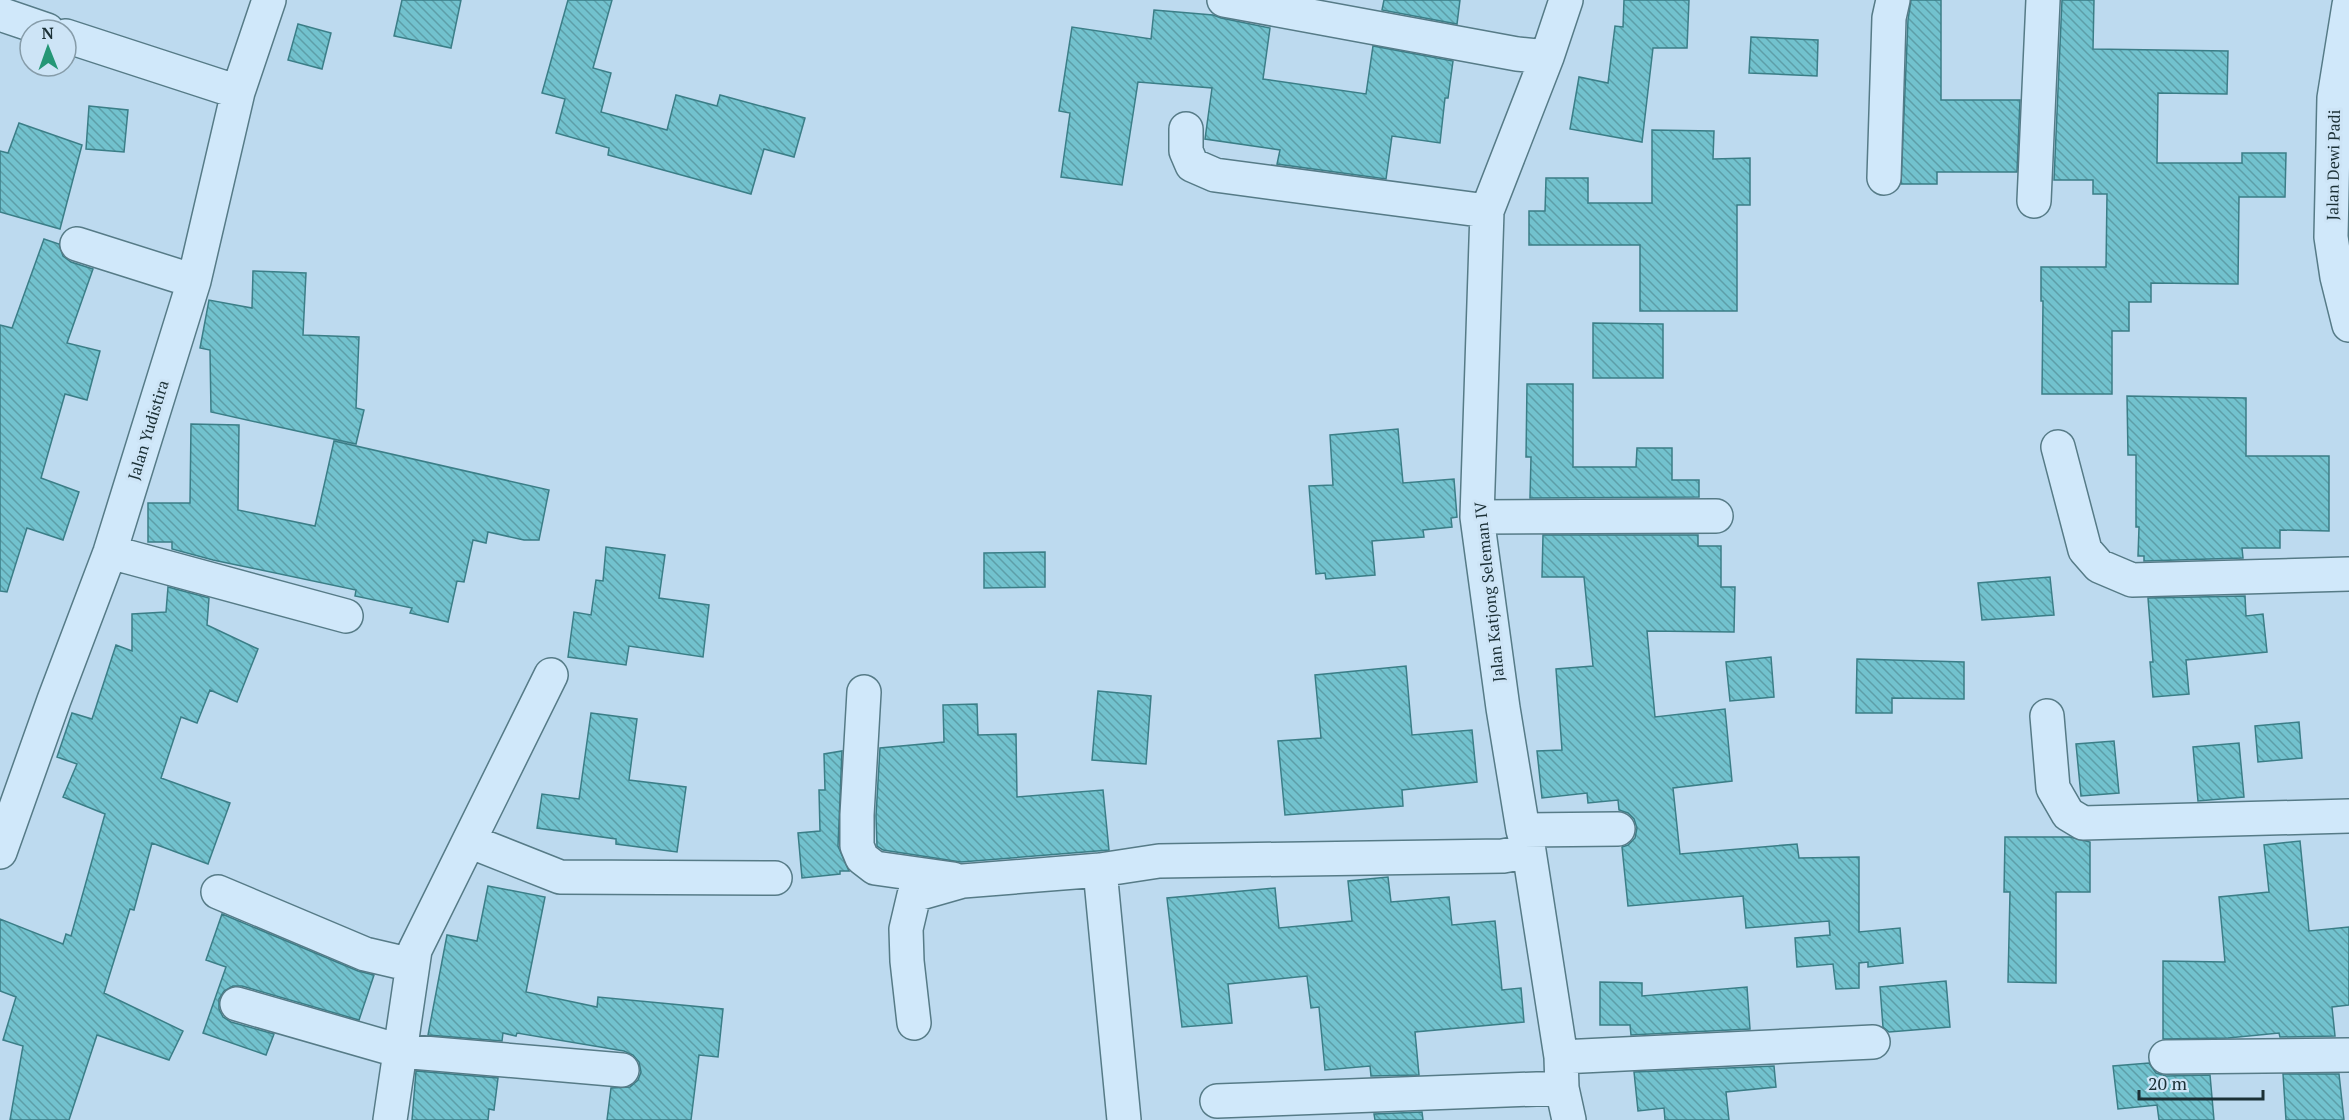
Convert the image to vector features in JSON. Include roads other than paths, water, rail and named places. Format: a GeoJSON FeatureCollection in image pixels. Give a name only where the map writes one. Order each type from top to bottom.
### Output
{"type":"FeatureCollection","features":[{"type":"Feature","properties":{"kind":"street","name":"Jalan Yudistira"},"geometry":{"type":"LineString","coordinates":[[0,852],[110,552],[194,281],[238,92],[269,0]]}},
{"type":"Feature","properties":{"kind":"street"},"geometry":{"type":"LineString","coordinates":[[1224,0],[1517,54],[1547,57]]}},
{"type":"Feature","properties":{"kind":"street","name":"Jalan Katjong Seleman IV"},"geometry":{"type":"LineString","coordinates":[[1566,0],[1547,57],[1487,211],[1477,517],[1503,708],[1569,1120]]}},
{"type":"Feature","properties":{"kind":"street"},"geometry":{"type":"LineString","coordinates":[[1884,178],[1889,18],[1893,0]]}},
{"type":"Feature","properties":{"kind":"street"},"geometry":{"type":"LineString","coordinates":[[2034,201],[2043,0]]}},
{"type":"Feature","properties":{"kind":"street","name":"Jalan Dewi Padi"},"geometry":{"type":"LineString","coordinates":[[2349,5],[2334,98],[2331,237],[2337,277],[2349,325]]}},
{"type":"Feature","properties":{"kind":"street"},"geometry":{"type":"LineString","coordinates":[[0,14],[18,20]]}},
{"type":"Feature","properties":{"kind":"street"},"geometry":{"type":"LineString","coordinates":[[78,40],[238,92]]}},
{"type":"Feature","properties":{"kind":"street"},"geometry":{"type":"LineString","coordinates":[[1186,129],[1186,151],[1192,165],[1215,175],[1487,211]]}},
{"type":"Feature","properties":{"kind":"street"},"geometry":{"type":"LineString","coordinates":[[77,244],[194,281]]}},
{"type":"Feature","properties":{"kind":"street"},"geometry":{"type":"LineString","coordinates":[[2058,447],[2085,550],[2099,566],[2132,580],[2349,574]]}},
{"type":"Feature","properties":{"kind":"street"},"geometry":{"type":"LineString","coordinates":[[1477,517],[1716,516]]}},
{"type":"Feature","properties":{"kind":"street"},"geometry":{"type":"LineString","coordinates":[[110,552],[346,616]]}},
{"type":"Feature","properties":{"kind":"street"},"geometry":{"type":"LineString","coordinates":[[390,1120],[415,950],[551,675]]}},
{"type":"Feature","properties":{"kind":"street"},"geometry":{"type":"LineString","coordinates":[[864,692],[857,815],[857,846],[862,858],[874,868],[963,881]]}},
{"type":"Feature","properties":{"kind":"street"},"geometry":{"type":"LineString","coordinates":[[2047,716],[2053,788],[2068,814],[2083,823],[2349,816]]}},
{"type":"Feature","properties":{"kind":"street"},"geometry":{"type":"LineString","coordinates":[[914,1023],[906,961],[906,929],[914,895],[963,881],[1100,870],[1159,861],[1193,859],[1503,856],[1526,841],[1618,829]]}},
{"type":"Feature","properties":{"kind":"street"},"geometry":{"type":"LineString","coordinates":[[469,841],[560,877],[775,878]]}},
{"type":"Feature","properties":{"kind":"street"},"geometry":{"type":"LineString","coordinates":[[1100,870],[1124,1120]]}},
{"type":"Feature","properties":{"kind":"street"},"geometry":{"type":"LineString","coordinates":[[218,892],[364,954],[412,965]]}},
{"type":"Feature","properties":{"kind":"street"},"geometry":{"type":"LineString","coordinates":[[237,1004],[400,1051],[622,1070]]}},
{"type":"Feature","properties":{"kind":"street"},"geometry":{"type":"LineString","coordinates":[[1217,1101],[1562,1072],[1873,1042]]}},
{"type":"Feature","properties":{"kind":"street"},"geometry":{"type":"LineString","coordinates":[[2166,1057],[2349,1055]]}}]}
